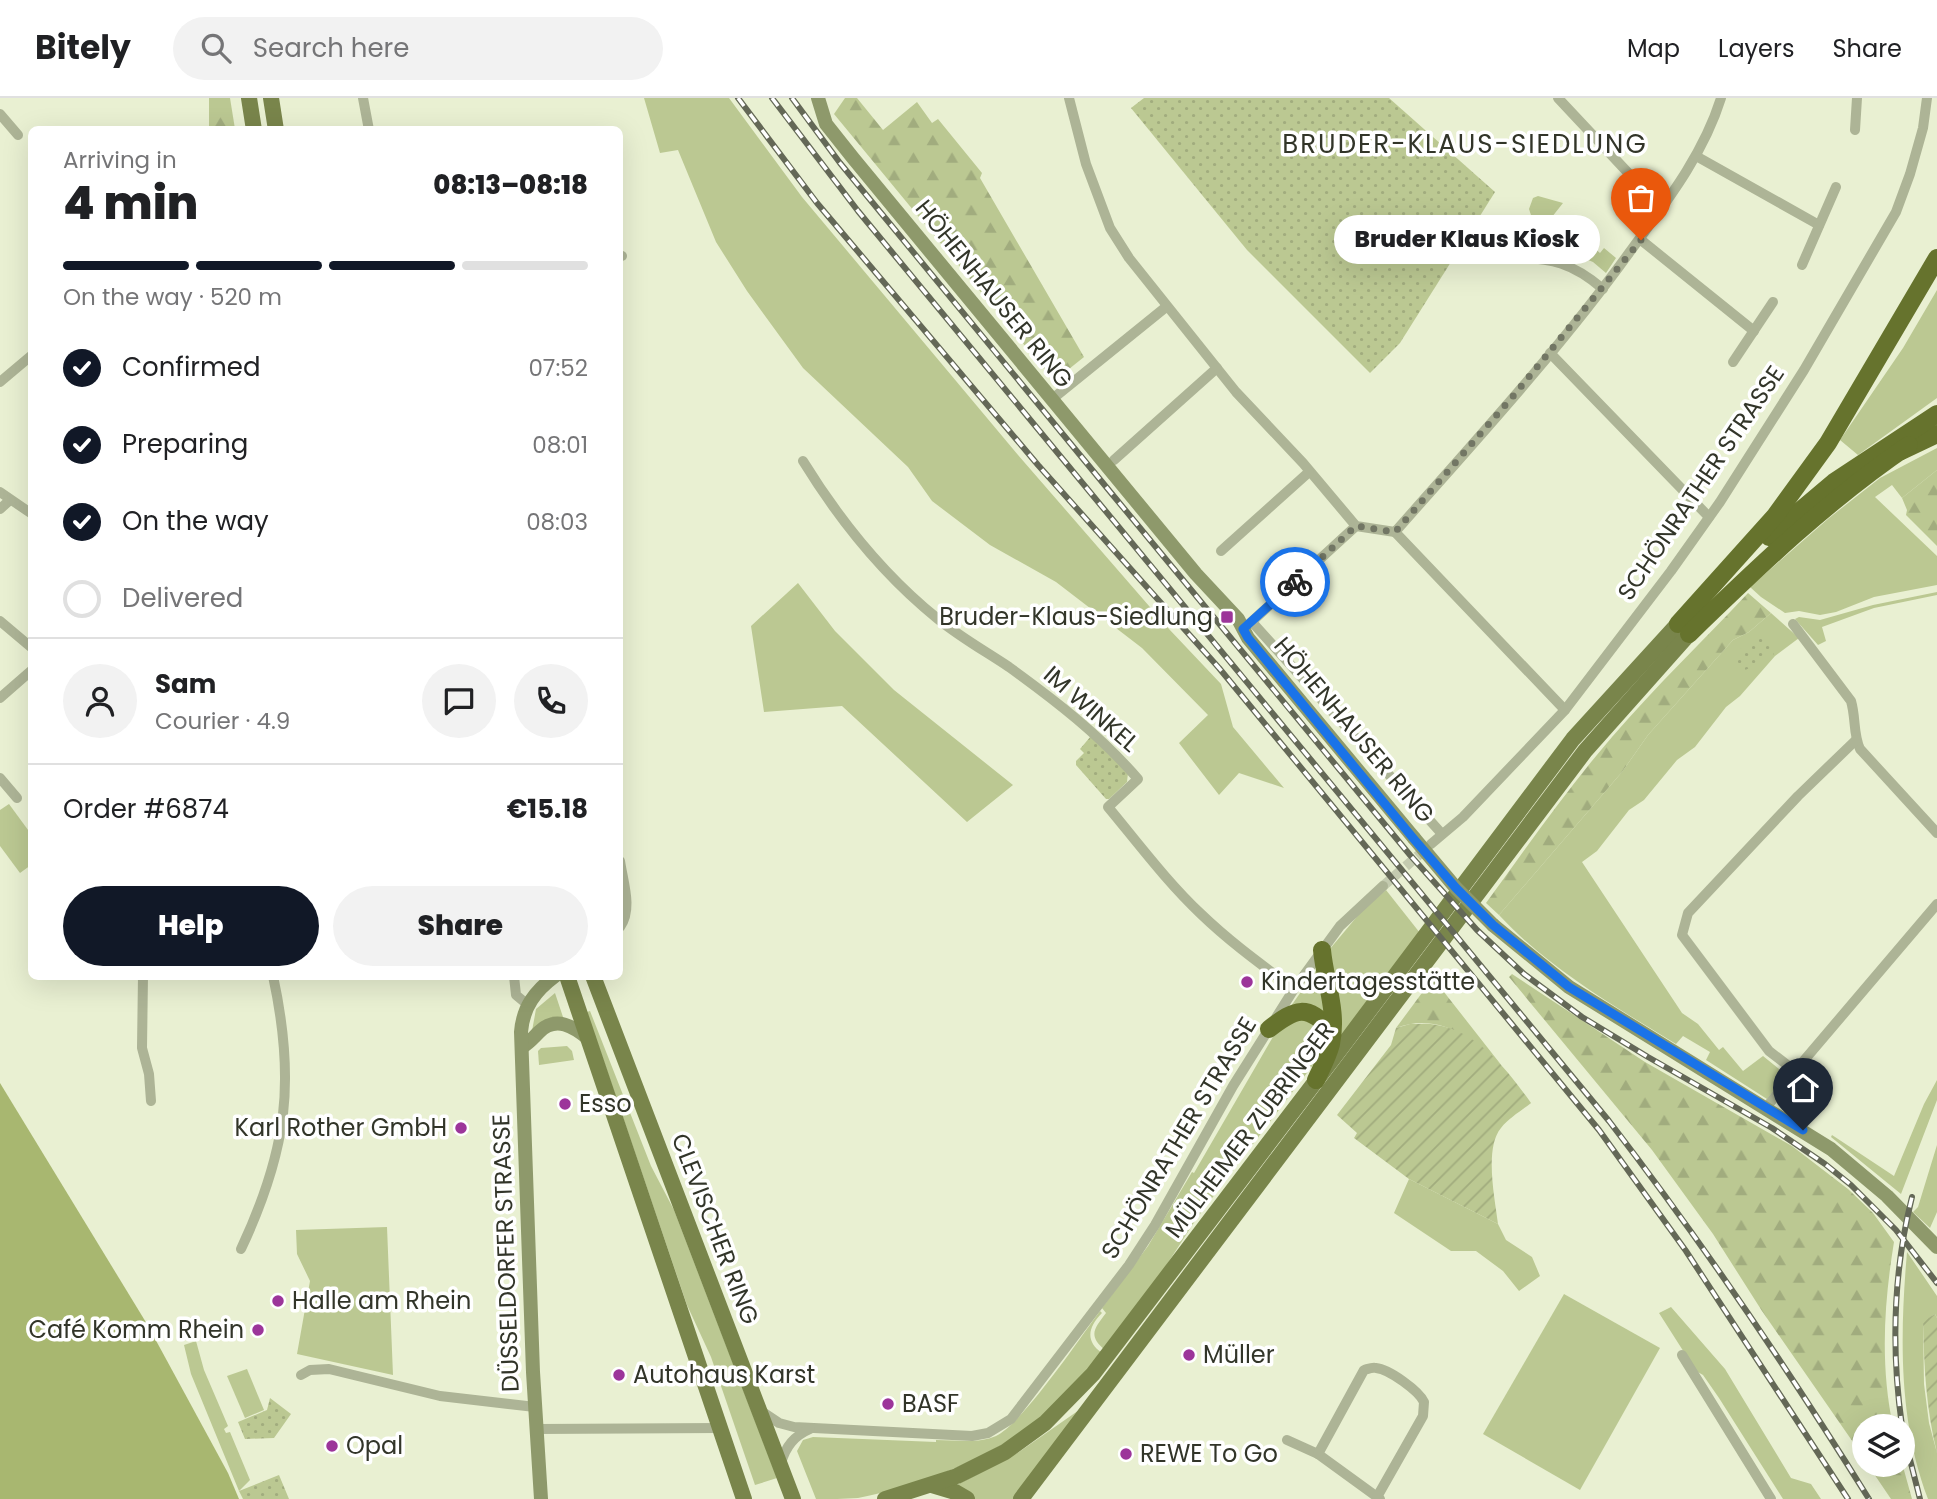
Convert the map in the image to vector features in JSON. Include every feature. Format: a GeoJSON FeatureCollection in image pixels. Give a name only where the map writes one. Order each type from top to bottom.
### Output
{"type":"FeatureCollection","features":[{"type":"Feature","properties":{"kind":"highway"},"geometry":{"type":"LineString","coordinates":[[1683,626],[1774,516],[1828,443],[1937,258]]}},
{"type":"Feature","properties":{"kind":"highway"},"geometry":{"type":"LineString","coordinates":[[1683,626],[1802,508],[1834,482],[1937,414]]}},
{"type":"Feature","properties":{"kind":"highway"},"geometry":{"type":"LineString","coordinates":[[1683,626],[1842,495],[1937,426]]}},
{"type":"Feature","properties":{"kind":"highway"},"geometry":{"type":"LineString","coordinates":[[1898,453],[1937,434]]}},
{"type":"Feature","properties":{"kind":"highway"},"geometry":{"type":"LineString","coordinates":[[1316,1080],[1331,1043],[1333,1013],[1322,950]]}},
{"type":"Feature","properties":{"kind":"highway"},"geometry":{"type":"LineString","coordinates":[[1269,1029],[1290,1013],[1304,1011],[1318,1016],[1331,1030]]}},
{"type":"Feature","properties":{"kind":"main road"},"geometry":{"type":"LineString","coordinates":[[249,98],[253,126]]}},
{"type":"Feature","properties":{"kind":"main road"},"geometry":{"type":"LineString","coordinates":[[271,98],[275,126]]}},
{"type":"Feature","properties":{"kind":"main road","name":"MÜLHEIMER ZUBRINGER"},"geometry":{"type":"LineString","coordinates":[[885,1499],[957,1476],[1005,1452],[1045,1423],[1070,1398],[1105,1359],[1573,739],[1683,626]]}},
{"type":"Feature","properties":{"kind":"main road","name":"MÜLHEIMER ZUBRINGER"},"geometry":{"type":"LineString","coordinates":[[1021,1499],[1585,751],[1683,626]]}},
{"type":"Feature","properties":{"kind":"main road"},"geometry":{"type":"LineString","coordinates":[[568,980],[744,1499]]}},
{"type":"Feature","properties":{"kind":"main road","name":"CLEVISCHER RING"},"geometry":{"type":"LineString","coordinates":[[595,980],[793,1499]]}},
{"type":"Feature","properties":{"kind":"main road"},"geometry":{"type":"LineString","coordinates":[[932,1485],[967,1499]]}},
{"type":"Feature","properties":{"kind":"street"},"geometry":{"type":"LineString","coordinates":[[363,98],[368,126]]}},
{"type":"Feature","properties":{"kind":"street","name":"HÖHENHAUSER RING"},"geometry":{"type":"LineString","coordinates":[[818,98],[826,124],[1196,574],[1442,834]]}},
{"type":"Feature","properties":{"kind":"street"},"geometry":{"type":"LineString","coordinates":[[1069,98],[1086,164],[1110,228],[1129,258],[1167,307],[1236,392],[1264,419],[1356,526],[1395,532],[1565,710]]}},
{"type":"Feature","properties":{"kind":"street"},"geometry":{"type":"LineString","coordinates":[[1558,98],[1662,209]]}},
{"type":"Feature","properties":{"kind":"street"},"geometry":{"type":"LineString","coordinates":[[1395,532],[1550,353],[1641,240],[1696,156],[1713,122],[1721,98]]}},
{"type":"Feature","properties":{"kind":"street"},"geometry":{"type":"LineString","coordinates":[[1855,130],[1857,98]]}},
{"type":"Feature","properties":{"kind":"street","name":"SCHÖNRATHER STRASSE"},"geometry":{"type":"LineString","coordinates":[[1431,844],[1463,817],[1565,710],[1709,517],[1804,370],[1896,212],[1923,128],[1927,98]]}},
{"type":"Feature","properties":{"kind":"street"},"geometry":{"type":"LineString","coordinates":[[0,114],[18,135]]}},
{"type":"Feature","properties":{"kind":"street"},"geometry":{"type":"LineString","coordinates":[[1696,156],[1819,225]]}},
{"type":"Feature","properties":{"kind":"street"},"geometry":{"type":"LineString","coordinates":[[1802,265],[1836,187]]}},
{"type":"Feature","properties":{"kind":"street"},"geometry":{"type":"LineString","coordinates":[[1641,240],[1754,331]]}},
{"type":"Feature","properties":{"kind":"street"},"geometry":{"type":"LineString","coordinates":[[1513,257],[1556,261],[1582,272],[1603,289]]}},
{"type":"Feature","properties":{"kind":"street"},"geometry":{"type":"LineString","coordinates":[[1733,362],[1773,302]]}},
{"type":"Feature","properties":{"kind":"street"},"geometry":{"type":"LineString","coordinates":[[1051,400],[1167,307]]}},
{"type":"Feature","properties":{"kind":"street"},"geometry":{"type":"LineString","coordinates":[[1550,353],[1709,517]]}},
{"type":"Feature","properties":{"kind":"street"},"geometry":{"type":"LineString","coordinates":[[0,382],[28,358]]}},
{"type":"Feature","properties":{"kind":"street"},"geometry":{"type":"LineString","coordinates":[[1114,460],[1217,368]]}},
{"type":"Feature","properties":{"kind":"street","name":"IM WINKEL"},"geometry":{"type":"LineString","coordinates":[[803,461],[854,536],[908,594],[940,621],[1048,695],[1112,750],[1138,779],[1108,807],[1152,862],[1199,913],[1245,953],[1294,989]]}},
{"type":"Feature","properties":{"kind":"street"},"geometry":{"type":"LineString","coordinates":[[1221,551],[1309,471]]}},
{"type":"Feature","properties":{"kind":"street"},"geometry":{"type":"LineString","coordinates":[[0,492],[28,511]]}},
{"type":"Feature","properties":{"kind":"street"},"geometry":{"type":"LineString","coordinates":[[0,509],[10,500]]}},
{"type":"Feature","properties":{"kind":"street"},"geometry":{"type":"LineString","coordinates":[[1247,625],[1356,526]]}},
{"type":"Feature","properties":{"kind":"street"},"geometry":{"type":"LineString","coordinates":[[0,621],[28,645]]}},
{"type":"Feature","properties":{"kind":"street"},"geometry":{"type":"LineString","coordinates":[[1793,624],[1851,701],[1855,713],[1856,740],[1860,750],[1937,833]]}},
{"type":"Feature","properties":{"kind":"street","name":"HÖHENHAUSER RING"},"geometry":{"type":"LineString","coordinates":[[1247,625],[1248,638],[1413,838],[1456,888],[1493,925],[1569,987],[1831,1149],[1861,1172],[1937,1247]]}},
{"type":"Feature","properties":{"kind":"street"},"geometry":{"type":"LineString","coordinates":[[0,698],[28,674]]}},
{"type":"Feature","properties":{"kind":"street"},"geometry":{"type":"LineString","coordinates":[[1795,1071],[1769,1051],[1726,989],[1682,935],[1688,913],[1798,796],[1856,740]]}},
{"type":"Feature","properties":{"kind":"street"},"geometry":{"type":"LineString","coordinates":[[0,778],[17,798]]}},
{"type":"Feature","properties":{"kind":"street"},"geometry":{"type":"LineString","coordinates":[[623,882],[627,911],[623,924]]}},
{"type":"Feature","properties":{"kind":"street","name":"SCHÖNRATHER STRASSE"},"geometry":{"type":"LineString","coordinates":[[760,1411],[783,1424],[811,1429],[972,1436],[988,1433],[1011,1419],[1129,1265],[1155,1225],[1233,1086],[1294,989],[1340,926],[1383,886]]}},
{"type":"Feature","properties":{"kind":"street"},"geometry":{"type":"LineString","coordinates":[[1766,1108],[1937,904]]}},
{"type":"Feature","properties":{"kind":"street"},"geometry":{"type":"LineString","coordinates":[[143,980],[142,1048],[149,1074],[151,1101]]}},
{"type":"Feature","properties":{"kind":"street"},"geometry":{"type":"LineString","coordinates":[[241,1249],[273,1171],[285,1109],[285,1040],[274,980]]}},
{"type":"Feature","properties":{"kind":"street"},"geometry":{"type":"LineString","coordinates":[[514,980],[516,995],[529,1002],[550,980]]}},
{"type":"Feature","properties":{"kind":"street","name":"DÜSSELDORFER STRASSE"},"geometry":{"type":"LineString","coordinates":[[535,980],[522,1025],[522,1047],[535,1407],[541,1499]]}},
{"type":"Feature","properties":{"kind":"street"},"geometry":{"type":"LineString","coordinates":[[522,1047],[544,1028],[556,1024],[575,1028],[589,1039]]}},
{"type":"Feature","properties":{"kind":"street"},"geometry":{"type":"LineString","coordinates":[[1682,1356],[1771,1499]]}},
{"type":"Feature","properties":{"kind":"street"},"geometry":{"type":"LineString","coordinates":[[1287,1440],[1318,1454],[1379,1498],[1423,1416],[1424,1402],[1414,1389],[1383,1370],[1374,1367],[1364,1370],[1318,1454]]}},
{"type":"Feature","properties":{"kind":"street"},"geometry":{"type":"LineString","coordinates":[[301,1375],[310,1370],[329,1369],[440,1396],[535,1407]]}},
{"type":"Feature","properties":{"kind":"street"},"geometry":{"type":"LineString","coordinates":[[537,1429],[720,1428]]}},
{"type":"Feature","properties":{"kind":"street"},"geometry":{"type":"LineString","coordinates":[[780,1465],[790,1443],[799,1434],[811,1429]]}},
{"type":"Feature","properties":{"kind":"green space"},"geometry":{"type":"Polygon","coordinates":[[[209,98],[230,98],[235,126],[209,126],[209,98]]]}},
{"type":"Feature","properties":{"kind":"green space"},"geometry":{"type":"Polygon","coordinates":[[[644,98],[729,98],[802,197],[1018,455],[1169,629],[1221,684],[1233,727],[1284,788],[1239,773],[1219,795],[1179,743],[1208,715],[1142,648],[1056,582],[990,545],[932,501],[908,467],[803,368],[747,291],[716,242],[678,150],[660,153],[644,98]]]}},
{"type":"Feature","properties":{"kind":"green space"},"geometry":{"type":"Polygon","coordinates":[[[845,98],[857,98],[883,130],[917,102],[932,123],[938,119],[982,173],[980,178],[1084,357],[1054,381],[834,114],[845,98]]]}},
{"type":"Feature","properties":{"kind":"green space"},"geometry":{"type":"Polygon","coordinates":[[[1144,98],[1389,98],[1495,192],[1400,343],[1370,373],[1247,250],[1131,108],[1144,98]]]}},
{"type":"Feature","properties":{"kind":"green space"},"geometry":{"type":"Polygon","coordinates":[[[1538,196],[1563,203],[1548,222],[1573,241],[1578,235],[1600,253],[1604,248],[1616,258],[1606,273],[1593,262],[1559,248],[1551,256],[1543,252],[1529,209],[1533,198],[1538,196]]]}},
{"type":"Feature","properties":{"kind":"green space"},"geometry":{"type":"Polygon","coordinates":[[[1937,290],[1937,398],[1858,455],[1840,440],[1903,348],[1937,290]]]}},
{"type":"Feature","properties":{"kind":"green space"},"geometry":{"type":"Polygon","coordinates":[[[1937,448],[1937,470],[1902,498],[1892,485],[1875,497],[1937,556],[1937,585],[1874,597],[1836,612],[1820,615],[1799,611],[1785,613],[1750,587],[1829,518],[1880,478],[1937,448]]]}},
{"type":"Feature","properties":{"kind":"green space"},"geometry":{"type":"Polygon","coordinates":[[[1937,470],[1937,546],[1906,515],[1907,510],[1902,498],[1937,470]]]}},
{"type":"Feature","properties":{"kind":"green space"},"geometry":{"type":"Polygon","coordinates":[[[798,583],[835,631],[894,690],[1013,785],[967,822],[842,706],[764,712],[751,626],[798,583]]]}},
{"type":"Feature","properties":{"kind":"green space"},"geometry":{"type":"Polygon","coordinates":[[[1937,592],[1937,595],[1874,608],[1822,627],[1826,641],[1818,645],[1795,619],[1799,617],[1820,620],[1873,605],[1937,592]]]}},
{"type":"Feature","properties":{"kind":"green space"},"geometry":{"type":"Polygon","coordinates":[[[1748,593],[1771,613],[1749,632],[1733,640],[1648,735],[1622,772],[1499,915],[1486,903],[1579,777],[1645,700],[1748,593]]]}},
{"type":"Feature","properties":{"kind":"green space"},"geometry":{"type":"Polygon","coordinates":[[[1771,613],[1799,638],[1775,656],[1740,696],[1726,707],[1695,747],[1677,760],[1644,800],[1629,810],[1597,851],[1582,862],[1682,1013],[1698,1024],[1719,1050],[1723,1047],[1743,1071],[1763,1056],[1784,1073],[1784,1077],[1767,1099],[1706,1060],[1710,1052],[1683,1036],[1676,1044],[1583,986],[1539,953],[1499,915],[1622,772],[1648,735],[1733,640],[1749,632],[1771,613]]]}},
{"type":"Feature","properties":{"kind":"green space"},"geometry":{"type":"Polygon","coordinates":[[[1759,637],[1765,638],[1774,654],[1745,670],[1734,661],[1736,656],[1744,646],[1759,637]]]}},
{"type":"Feature","properties":{"kind":"green space"},"geometry":{"type":"Polygon","coordinates":[[[1091,736],[1128,773],[1127,782],[1109,799],[1106,799],[1076,765],[1076,761],[1084,753],[1080,749],[1091,736]]]}},
{"type":"Feature","properties":{"kind":"green space"},"geometry":{"type":"Polygon","coordinates":[[[9,804],[28,830],[28,867],[20,873],[0,846],[0,810],[9,804]]]}},
{"type":"Feature","properties":{"kind":"green space"},"geometry":{"type":"Polygon","coordinates":[[[1386,890],[1420,933],[1341,1038],[1329,950],[1365,907],[1386,890]]]}},
{"type":"Feature","properties":{"kind":"green space"},"geometry":{"type":"Polygon","coordinates":[[[1317,969],[1329,1017],[1291,1006],[1317,969]]]}},
{"type":"Feature","properties":{"kind":"green space"},"geometry":{"type":"Polygon","coordinates":[[[1512,974],[1645,1062],[1792,1146],[1848,1189],[1873,1213],[1894,1242],[1885,1334],[1886,1380],[1891,1414],[1852,1414],[1852,1441],[1762,1311],[1713,1234],[1652,1150],[1509,977],[1512,974]]]}},
{"type":"Feature","properties":{"kind":"green space"},"geometry":{"type":"Polygon","coordinates":[[[1433,978],[1502,1066],[1467,1037],[1454,1030],[1426,1023],[1396,1028],[1433,978]]]}},
{"type":"Feature","properties":{"kind":"green space"},"geometry":{"type":"Polygon","coordinates":[[[555,993],[564,1020],[532,1031],[536,1009],[555,993]]]}},
{"type":"Feature","properties":{"kind":"green space"},"geometry":{"type":"Polygon","coordinates":[[[590,1011],[651,1166],[674,1210],[777,1478],[755,1485],[711,1357],[687,1305],[587,1012],[590,1011]]]}},
{"type":"Feature","properties":{"kind":"green space"},"geometry":{"type":"Polygon","coordinates":[[[1300,1016],[1322,1027],[1325,1037],[1319,1057],[1197,1218],[1147,1295],[1105,1350],[1095,1336],[1096,1327],[1106,1313],[1102,1308],[1148,1246],[1192,1172],[1194,1173],[1274,1035],[1300,1016]]]}},
{"type":"Feature","properties":{"kind":"green space"},"geometry":{"type":"Polygon","coordinates":[[[1410,1024],[1437,1025],[1452,1029],[1479,1044],[1513,1078],[1531,1103],[1501,1128],[1493,1148],[1492,1174],[1498,1224],[1409,1179],[1354,1138],[1357,1133],[1337,1115],[1391,1045],[1396,1028],[1410,1024]]]}},
{"type":"Feature","properties":{"kind":"green space"},"geometry":{"type":"Polygon","coordinates":[[[567,1046],[572,1051],[574,1060],[539,1065],[538,1051],[541,1048],[567,1046]]]}},
{"type":"Feature","properties":{"kind":"green space"},"geometry":{"type":"Polygon","coordinates":[[[1937,1080],[1937,1100],[1901,1194],[1831,1137],[1832,1135],[1894,1176],[1937,1080]]]}},
{"type":"Feature","properties":{"kind":"green space"},"geometry":{"type":"Polygon","coordinates":[[[1937,1145],[1937,1212],[1930,1228],[1913,1212],[1918,1207],[1937,1145]]]}},
{"type":"Feature","properties":{"kind":"green space"},"geometry":{"type":"Polygon","coordinates":[[[1409,1179],[1498,1224],[1506,1240],[1532,1257],[1540,1276],[1519,1291],[1503,1271],[1476,1251],[1451,1251],[1394,1213],[1409,1179]]]}},
{"type":"Feature","properties":{"kind":"green space"},"geometry":{"type":"Polygon","coordinates":[[[387,1227],[393,1375],[297,1354],[310,1281],[297,1254],[296,1230],[387,1227]]]}},
{"type":"Feature","properties":{"kind":"green space"},"geometry":{"type":"Polygon","coordinates":[[[1907,1252],[1937,1296],[1937,1318],[1935,1314],[1923,1322],[1924,1384],[1929,1423],[1937,1453],[1937,1499],[1928,1499],[1915,1456],[1915,1414],[1907,1414],[1903,1314],[1907,1252]]]}},
{"type":"Feature","properties":{"kind":"green space"},"geometry":{"type":"Polygon","coordinates":[[[1564,1294],[1660,1348],[1580,1490],[1483,1434],[1564,1294]]]}},
{"type":"Feature","properties":{"kind":"green space"},"geometry":{"type":"Polygon","coordinates":[[[1671,1307],[1725,1369],[1791,1478],[1811,1484],[1821,1499],[1783,1499],[1719,1398],[1703,1375],[1696,1371],[1659,1313],[1671,1307]]]}},
{"type":"Feature","properties":{"kind":"green space"},"geometry":{"type":"Polygon","coordinates":[[[1100,1311],[1102,1313],[1090,1334],[1093,1344],[1102,1353],[1047,1412],[1007,1442],[958,1467],[907,1486],[858,1498],[816,1499],[797,1451],[803,1440],[813,1437],[936,1442],[974,1441],[996,1436],[1035,1398],[1100,1311]]]}},
{"type":"Feature","properties":{"kind":"green space"},"geometry":{"type":"Polygon","coordinates":[[[1935,1314],[1937,1453],[1926,1388],[1923,1321],[1935,1314]]]}},
{"type":"Feature","properties":{"kind":"green space"},"geometry":{"type":"Polygon","coordinates":[[[196,1341],[204,1370],[228,1426],[224,1429],[226,1433],[230,1432],[250,1480],[239,1491],[191,1374],[184,1345],[196,1341]]]}},
{"type":"Feature","properties":{"kind":"green space"},"geometry":{"type":"Polygon","coordinates":[[[247,1369],[264,1410],[245,1418],[227,1376],[247,1369]]]}},
{"type":"Feature","properties":{"kind":"green space"},"geometry":{"type":"Polygon","coordinates":[[[270,1398],[291,1414],[274,1438],[245,1439],[238,1422],[267,1410],[270,1398]]]}},
{"type":"Feature","properties":{"kind":"green space"},"geometry":{"type":"Polygon","coordinates":[[[1082,1408],[1013,1499],[974,1499],[955,1486],[1019,1452],[1082,1408]]]}},
{"type":"Feature","properties":{"kind":"green space"},"geometry":{"type":"Polygon","coordinates":[[[279,1475],[289,1499],[243,1499],[239,1491],[279,1475]]]}},
{"type":"Feature","properties":{"kind":"green space"},"geometry":{"type":"Polygon","coordinates":[[[1876,1477],[1906,1477],[1912,1499],[1891,1499],[1876,1477]]]}},
{"type":"Feature","properties":{"kind":"shaded area"},"geometry":{"type":"Polygon","coordinates":[[[0,1083],[147,1324],[228,1473],[239,1499],[0,1499],[0,1083]]]}},
{"type":"Feature","properties":{"kind":"tunnel"},"geometry":{"type":"LineString","coordinates":[[1383,886],[1428,847]]}},
{"type":"Feature","properties":{"kind":"railway"},"geometry":{"type":"LineString","coordinates":[[738,98],[817,203],[1038,465],[1219,668],[1599,1130],[1686,1251],[1848,1499]]}},
{"type":"Feature","properties":{"kind":"railway"},"geometry":{"type":"LineString","coordinates":[[772,98],[858,211],[1609,1121],[1744,1307],[1869,1499]]}},
{"type":"Feature","properties":{"kind":"railway"},"geometry":{"type":"LineString","coordinates":[[792,98],[840,163],[1112,494],[1410,855],[1477,930],[1524,974],[1582,1017],[1772,1128],[1825,1164],[1851,1185],[1896,1230],[1937,1283]]}},
{"type":"Feature","properties":{"kind":"railway"},"geometry":{"type":"LineString","coordinates":[[1900,1414],[1896,1368],[1896,1311],[1901,1254],[1912,1197]]}},
{"type":"Feature","properties":{"kind":"railway"},"geometry":{"type":"LineString","coordinates":[[1914,1477],[1920,1499]]}},
{"type":"Feature","properties":{"kind":"way so far"},"geometry":{"type":"LineString","coordinates":[[1295,582],[1356,526],[1395,532],[1515,394],[1641,240]]}},
{"type":"Feature","properties":{"kind":"place","name":"Bruder Klaus Kiosk"},"geometry":{"type":"Point","coordinates":[1641,240]}},
{"type":"Feature","properties":{"kind":"place","name":"Bruder-Klaus-Siedlung"},"geometry":{"type":"Point","coordinates":[1227,617]}},
{"type":"Feature","properties":{"kind":"place","name":"Kindertagesstätte"},"geometry":{"type":"Point","coordinates":[1247,982]}},
{"type":"Feature","properties":{"kind":"place","name":"Esso"},"geometry":{"type":"Point","coordinates":[565,1104]}},
{"type":"Feature","properties":{"kind":"place","name":"Karl Rother GmbH"},"geometry":{"type":"Point","coordinates":[461,1128]}},
{"type":"Feature","properties":{"kind":"place","name":"Halle am Rhein"},"geometry":{"type":"Point","coordinates":[278,1301]}},
{"type":"Feature","properties":{"kind":"place","name":"Café Komm Rhein"},"geometry":{"type":"Point","coordinates":[258,1330]}},
{"type":"Feature","properties":{"kind":"place","name":"Müller"},"geometry":{"type":"Point","coordinates":[1189,1355]}},
{"type":"Feature","properties":{"kind":"place","name":"Autohaus Karst"},"geometry":{"type":"Point","coordinates":[619,1375]}},
{"type":"Feature","properties":{"kind":"place","name":"BASF"},"geometry":{"type":"Point","coordinates":[888,1404]}},
{"type":"Feature","properties":{"kind":"place","name":"Opal"},"geometry":{"type":"Point","coordinates":[332,1446]}},
{"type":"Feature","properties":{"kind":"place","name":"REWE To Go"},"geometry":{"type":"Point","coordinates":[1126,1454]}},
{"type":"Feature","properties":{"kind":"district","name":"BRUDER-KLAUS-SIEDLUNG"},"geometry":{"type":"Point","coordinates":[1465,144]}},
{"type":"Feature","properties":{"kind":"route"},"geometry":{"type":"LineString","coordinates":[[1295,582],[1243,629],[1456,888],[1493,925],[1569,987],[1803,1130]]}}]}
